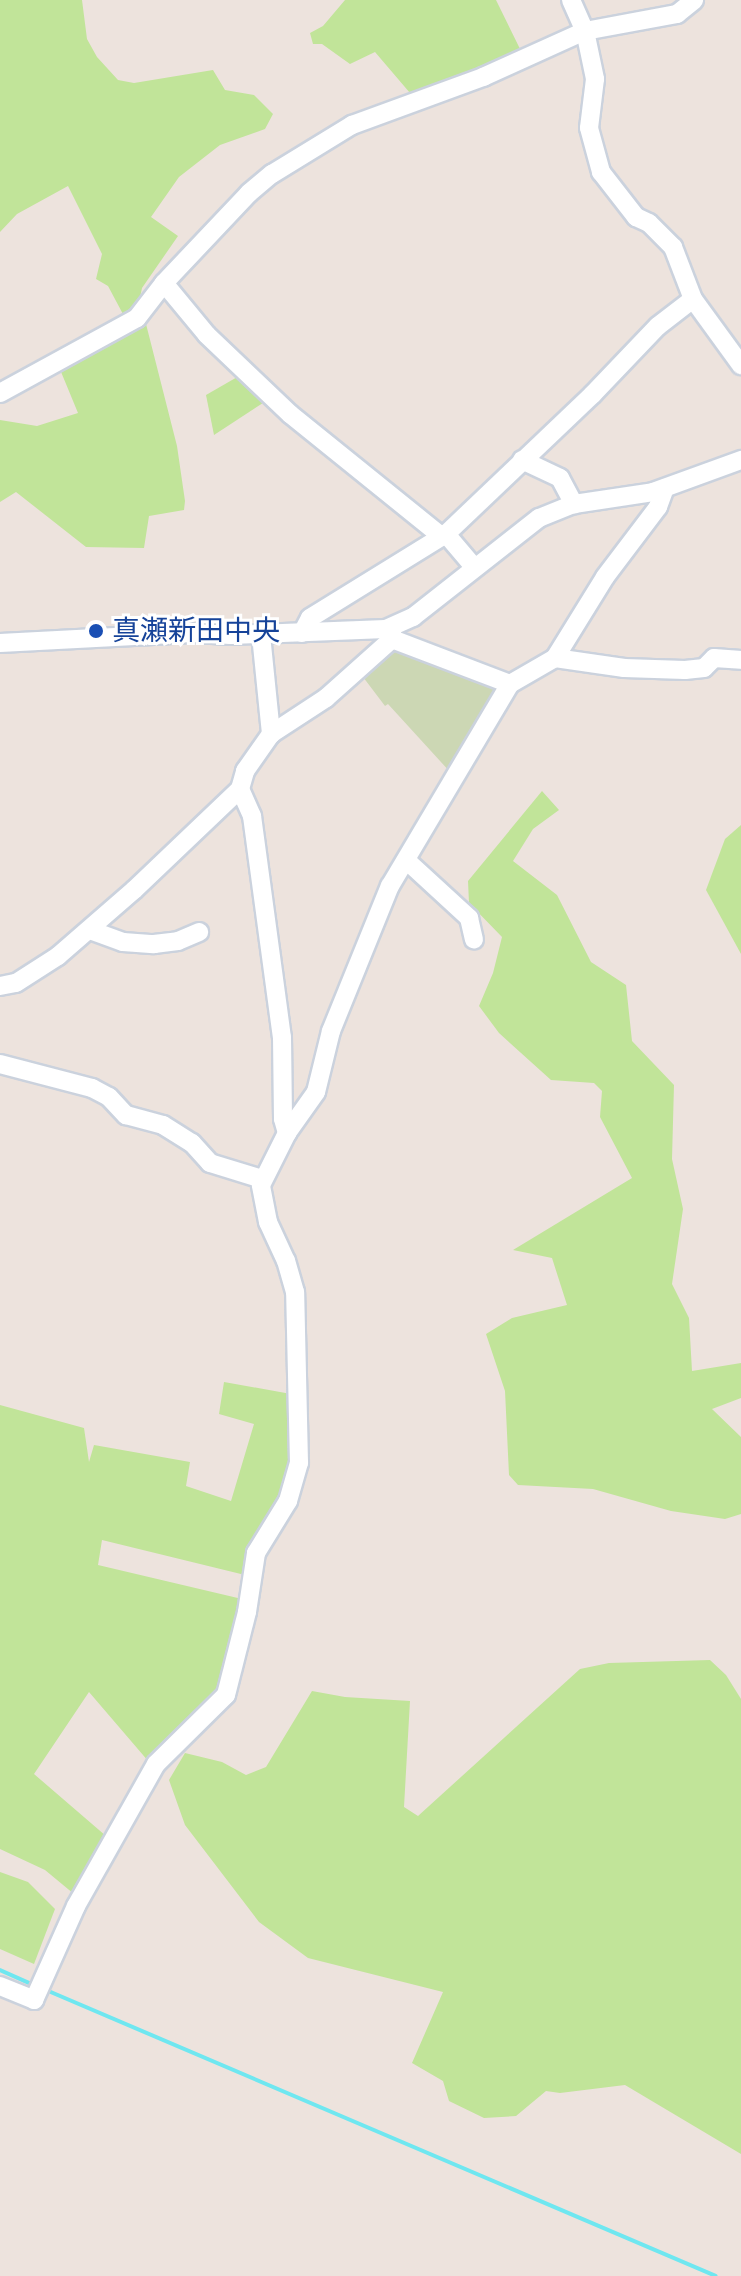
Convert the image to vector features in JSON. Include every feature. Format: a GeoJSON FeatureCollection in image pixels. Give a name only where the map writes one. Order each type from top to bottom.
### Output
{"type":"FeatureCollection","features":[{"type":"Feature","properties":{"kind":"street"},"geometry":{"type":"LineString","coordinates":[[571,0],[585,31],[595,79],[591,145],[601,172],[636,217],[649,223],[673,247],[693,299],[741,365]]}},
{"type":"Feature","properties":{"kind":"street"},"geometry":{"type":"LineString","coordinates":[[0,393],[137,318],[164,283],[249,193],[308,151],[352,125],[483,77],[585,31],[677,14],[694,0]]}},
{"type":"Feature","properties":{"kind":"street"},"geometry":{"type":"LineString","coordinates":[[164,283],[207,335],[290,414],[443,534],[474,567]]}},
{"type":"Feature","properties":{"kind":"street"},"geometry":{"type":"LineString","coordinates":[[302,633],[310,618],[443,534],[592,395],[658,326],[693,299]]}},
{"type":"Feature","properties":{"kind":"street"},"geometry":{"type":"LineString","coordinates":[[522,460],[560,478],[574,504]]}},
{"type":"Feature","properties":{"kind":"street"},"geometry":{"type":"LineString","coordinates":[[0,986],[16,983],[90,930],[240,789],[245,771],[271,734],[326,698],[392,633],[539,518],[574,504],[634,497],[741,460]]}},
{"type":"Feature","properties":{"kind":"street"},"geometry":{"type":"LineString","coordinates":[[0,1986],[34,2000],[76,1906],[156,1764],[226,1695],[247,1612],[256,1553],[296,1482],[300,1423],[295,1292],[286,1261],[268,1222],[260,1191],[262,1179],[287,1133],[316,1092],[331,1031],[390,886],[510,684],[555,658],[605,577],[658,507],[665,488]]}},
{"type":"Feature","properties":{"kind":"street"},"geometry":{"type":"LineString","coordinates":[[0,643],[192,633],[392,633],[510,684]]}},
{"type":"Feature","properties":{"kind":"street"},"geometry":{"type":"LineString","coordinates":[[261,635],[271,734]]}},
{"type":"Feature","properties":{"kind":"street"},"geometry":{"type":"LineString","coordinates":[[555,658],[624,668],[685,670],[704,668],[714,658],[741,660]]}},
{"type":"Feature","properties":{"kind":"street"},"geometry":{"type":"LineString","coordinates":[[240,789],[252,816],[282,1037],[283,1119],[287,1133]]}},
{"type":"Feature","properties":{"kind":"street"},"geometry":{"type":"LineString","coordinates":[[406,860],[469,918],[474,939]]}},
{"type":"Feature","properties":{"kind":"street"},"geometry":{"type":"LineString","coordinates":[[90,930],[123,942],[154,944],[178,941],[199,932]]}},
{"type":"Feature","properties":{"kind":"street"},"geometry":{"type":"LineString","coordinates":[[0,1064],[92,1088],[109,1097],[126,1115],[163,1125],[192,1143],[210,1163],[262,1179]]}},
{"type":"Feature","properties":{"kind":"green space"},"geometry":{"type":"Polygon","coordinates":[[[0,0],[82,0],[87,39],[97,57],[118,80],[134,83],[213,70],[225,90],[254,95],[273,114],[265,129],[220,145],[179,177],[151,217],[178,236],[142,288],[138,307],[146,324],[177,446],[185,501],[184,510],[149,516],[144,548],[86,547],[16,492],[0,502],[0,420],[37,426],[78,413],[59,367],[132,331],[108,286],[96,279],[102,254],[68,186],[17,214],[0,232],[0,0]]]}},
{"type":"Feature","properties":{"kind":"green space"},"geometry":{"type":"Polygon","coordinates":[[[345,0],[496,0],[522,53],[410,93],[375,52],[350,64],[322,44],[313,44],[310,33],[323,26],[345,0]]]}},
{"type":"Feature","properties":{"kind":"green space"},"geometry":{"type":"Polygon","coordinates":[[[239,376],[266,401],[214,435],[206,395],[239,376]]]}},
{"type":"Feature","properties":{"kind":"green space"},"geometry":{"type":"Polygon","coordinates":[[[389,646],[500,683],[451,773],[388,704],[385,706],[360,673],[389,646]]]}},
{"type":"Feature","properties":{"kind":"green space"},"geometry":{"type":"Polygon","coordinates":[[[542,791],[559,810],[533,829],[513,861],[557,895],[591,962],[626,985],[632,1041],[674,1085],[672,1159],[683,1209],[672,1284],[689,1318],[692,1371],[741,1363],[741,1398],[712,1409],[741,1437],[741,1514],[725,1519],[671,1511],[593,1489],[518,1485],[509,1475],[505,1391],[486,1334],[512,1318],[567,1305],[552,1258],[513,1250],[632,1178],[600,1117],[602,1091],[594,1083],[551,1080],[499,1033],[479,1006],[493,973],[502,937],[469,903],[468,881],[542,791]]]}},
{"type":"Feature","properties":{"kind":"green space"},"geometry":{"type":"Polygon","coordinates":[[[741,825],[741,954],[706,890],[725,839],[741,825]]]}},
{"type":"Feature","properties":{"kind":"green space"},"geometry":{"type":"Polygon","coordinates":[[[224,1382],[291,1394],[292,1468],[287,1487],[245,1575],[102,1540],[98,1565],[242,1599],[222,1689],[149,1762],[89,1692],[34,1774],[106,1836],[74,1894],[45,1870],[0,1849],[0,1405],[84,1428],[89,1462],[94,1445],[190,1462],[186,1486],[231,1501],[254,1424],[219,1414],[224,1382]]]}},
{"type":"Feature","properties":{"kind":"green space"},"geometry":{"type":"Polygon","coordinates":[[[710,1660],[726,1675],[741,1699],[741,2154],[625,2085],[560,2093],[546,2091],[516,2116],[484,2118],[449,2101],[443,2081],[412,2063],[443,1992],[308,1958],[259,1922],[185,1825],[169,1780],[185,1753],[222,1762],[246,1775],[266,1767],[312,1691],[345,1697],[410,1701],[404,1807],[418,1816],[580,1669],[609,1663],[710,1660]]]}},
{"type":"Feature","properties":{"kind":"green space"},"geometry":{"type":"Polygon","coordinates":[[[0,1872],[28,1882],[55,1909],[34,1964],[0,1949],[0,1872]]]}},
{"type":"Feature","properties":{"kind":"waterway"},"geometry":{"type":"LineString","coordinates":[[0,1970],[34,1985]]}},
{"type":"Feature","properties":{"kind":"waterway"},"geometry":{"type":"LineString","coordinates":[[46,1990],[716,2276]]}},
{"type":"Feature","properties":{"kind":"place","name":"真瀬新田中央"},"geometry":{"type":"Point","coordinates":[96,631]}}]}
